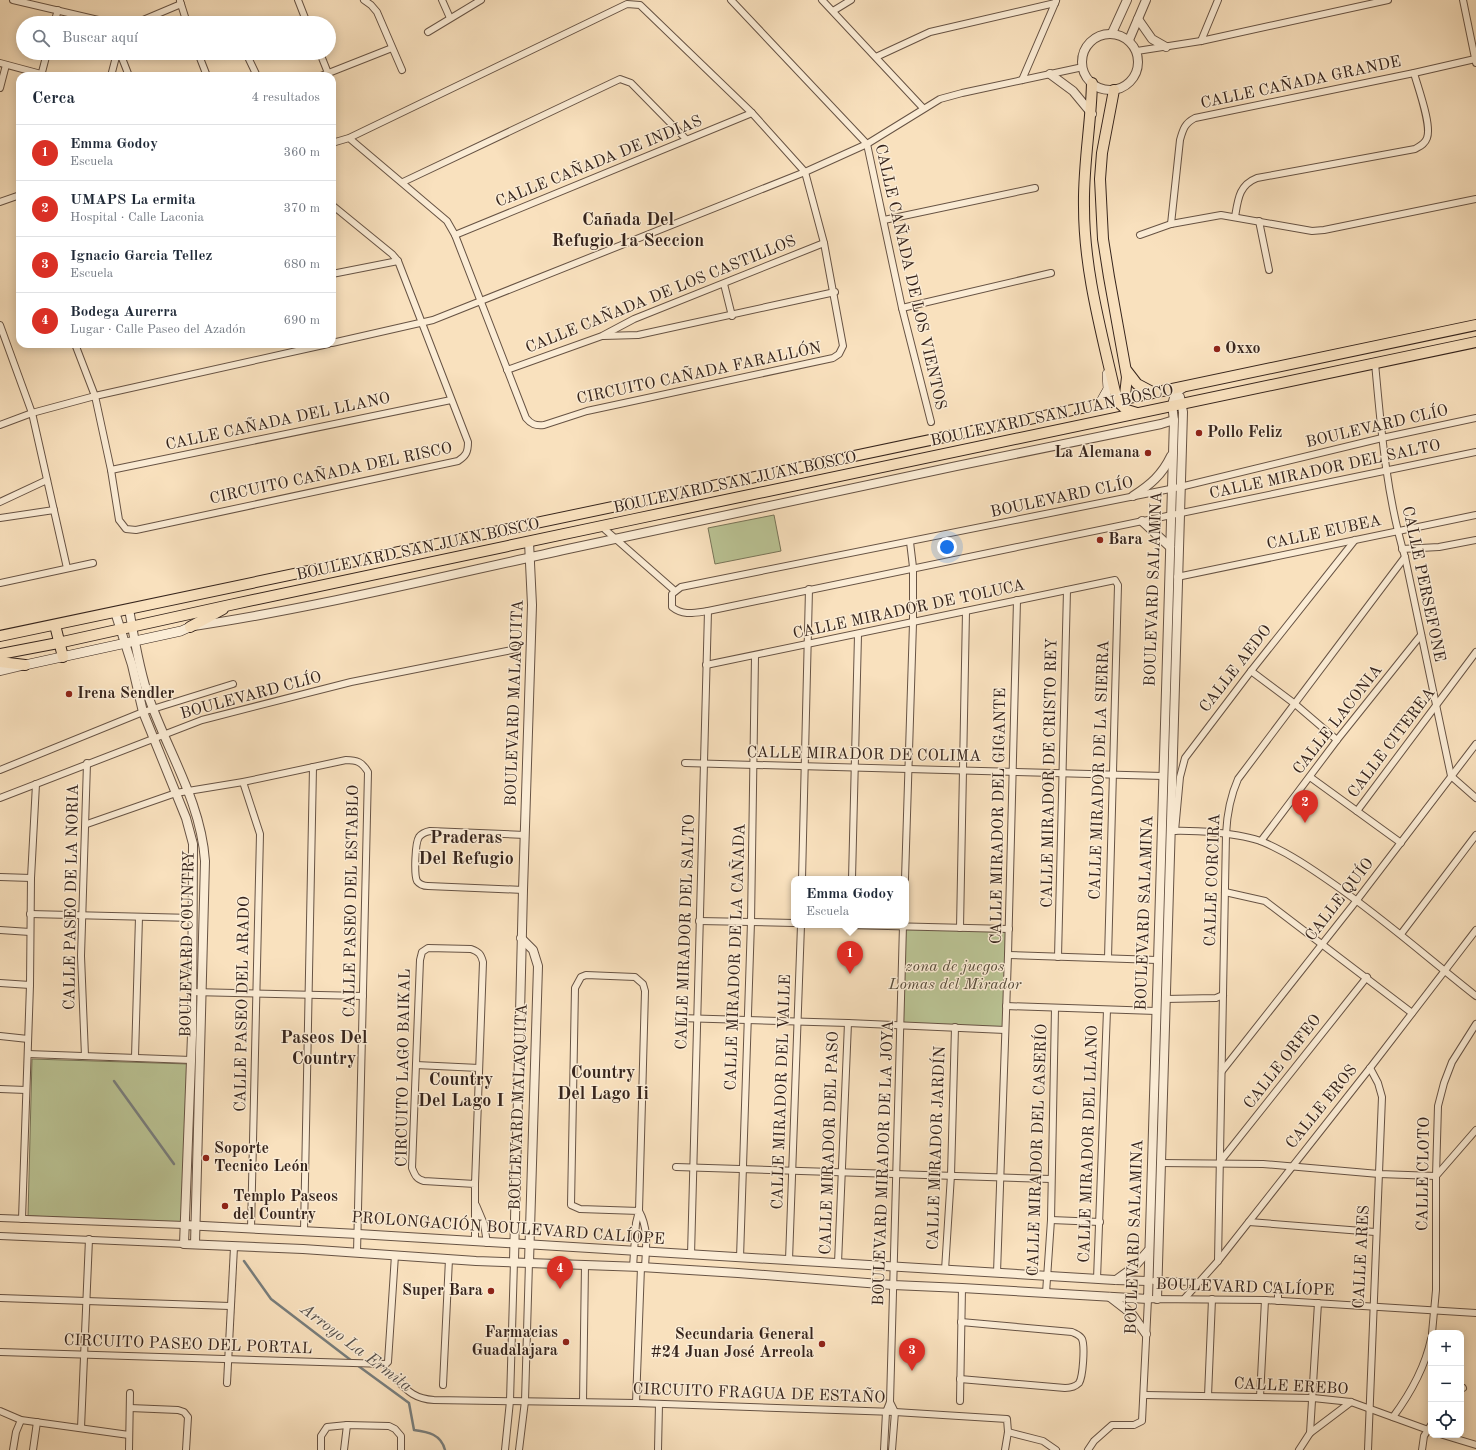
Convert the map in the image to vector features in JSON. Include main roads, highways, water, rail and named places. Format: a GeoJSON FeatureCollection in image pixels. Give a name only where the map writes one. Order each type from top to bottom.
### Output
{"type":"FeatureCollection","features":[{"type":"Feature","properties":{"kind":"main road"},"geometry":{"type":"LineString","coordinates":[[1092,83],[1092,114],[1085,167],[1084,207],[1088,264],[1105,345],[1122,402],[1138,414]]}},
{"type":"Feature","properties":{"kind":"main road"},"geometry":{"type":"LineString","coordinates":[[1112,419],[1122,402],[1128,385],[1104,246],[1100,179],[1102,153],[1114,90]]}},
{"type":"Feature","properties":{"kind":"main road","name":"BOULEVARD SAN JUAN BOSCO"},"geometry":{"type":"LineString","coordinates":[[0,636],[632,502],[1083,408],[1122,402],[1154,393],[1171,392],[1189,386],[1476,325]]}},
{"type":"Feature","properties":{"kind":"main road","name":"BOULEVARD SAN JUAN BOSCO"},"geometry":{"type":"LineString","coordinates":[[0,654],[58,644],[120,629],[530,542],[635,518],[1138,414],[1476,342]]}},
{"type":"Feature","properties":{"kind":"main road"},"geometry":{"type":"LineString","coordinates":[[1099,405],[1108,389],[1103,356],[1105,345]]}},
{"type":"Feature","properties":{"kind":"main road"},"geometry":{"type":"LineString","coordinates":[[1125,367],[1136,384],[1154,393]]}},
{"type":"Feature","properties":{"kind":"main road"},"geometry":{"type":"LineString","coordinates":[[1185,403],[1183,395],[1189,386]]}},
{"type":"Feature","properties":{"kind":"main road"},"geometry":{"type":"LineString","coordinates":[[1083,408],[1093,413],[1090,421],[1085,424]]}},
{"type":"Feature","properties":{"kind":"main road"},"geometry":{"type":"LineString","coordinates":[[632,502],[635,518]]}},
{"type":"Feature","properties":{"kind":"main road"},"geometry":{"type":"LineString","coordinates":[[0,662],[25,665],[181,631],[230,605]]}},
{"type":"Feature","properties":{"kind":"main road"},"geometry":{"type":"LineString","coordinates":[[55,625],[58,644],[63,657]]}},
{"type":"Feature","properties":{"kind":"waterway","name":"Arroyo La Ermita"},"geometry":{"type":"LineString","coordinates":[[114,1081],[174,1164]]}},
{"type":"Feature","properties":{"kind":"waterway","name":"Arroyo La Ermita"},"geometry":{"type":"LineString","coordinates":[[244,1261],[271,1299],[352,1361]]}},
{"type":"Feature","properties":{"kind":"waterway","name":"Arroyo La Ermita"},"geometry":{"type":"LineString","coordinates":[[357,1365],[409,1403],[414,1430],[429,1433],[437,1437],[445,1450]]}},
{"type":"Feature","properties":{"kind":"place","name":"Oxxo"},"geometry":{"type":"Point","coordinates":[1217,349]}},
{"type":"Feature","properties":{"kind":"place","name":"Pollo Feliz"},"geometry":{"type":"Point","coordinates":[1199,433]}},
{"type":"Feature","properties":{"kind":"place","name":"La Alemana"},"geometry":{"type":"Point","coordinates":[1148,453]}},
{"type":"Feature","properties":{"kind":"place","name":"Bara"},"geometry":{"type":"Point","coordinates":[1100,540]}},
{"type":"Feature","properties":{"kind":"place","name":"Irena Sendler"},"geometry":{"type":"Point","coordinates":[69,694]}},
{"type":"Feature","properties":{"kind":"place","name":"UMAPS La ermita"},"geometry":{"type":"Point","coordinates":[1305,823]}},
{"type":"Feature","properties":{"kind":"place","name":"Emma Godoy"},"geometry":{"type":"Point","coordinates":[850,974]}},
{"type":"Feature","properties":{"kind":"place","name":"Soporte Tecnico León"},"geometry":{"type":"Point","coordinates":[206,1158]}},
{"type":"Feature","properties":{"kind":"place","name":"Templo Paseos del Country"},"geometry":{"type":"Point","coordinates":[225,1206]}},
{"type":"Feature","properties":{"kind":"place","name":"Bodega Aurerra"},"geometry":{"type":"Point","coordinates":[560,1289]}},
{"type":"Feature","properties":{"kind":"place","name":"Super Bara"},"geometry":{"type":"Point","coordinates":[491,1291]}},
{"type":"Feature","properties":{"kind":"place","name":"Farmacias Guadalajara"},"geometry":{"type":"Point","coordinates":[566,1342]}},
{"type":"Feature","properties":{"kind":"place","name":"Secundaria General #24 Juan José Arreola"},"geometry":{"type":"Point","coordinates":[822,1344]}},
{"type":"Feature","properties":{"kind":"place","name":"Ignacio Garcia Tellez"},"geometry":{"type":"Point","coordinates":[912,1371]}},
{"type":"Feature","properties":{"kind":"district","name":"Cañada Del Refugio 1a Seccion"},"geometry":{"type":"Point","coordinates":[628,230]}},
{"type":"Feature","properties":{"kind":"district","name":"Praderas Del Refugio"},"geometry":{"type":"Point","coordinates":[466,848]}},
{"type":"Feature","properties":{"kind":"district","name":"Paseos Del Country"},"geometry":{"type":"Point","coordinates":[324,1048]}},
{"type":"Feature","properties":{"kind":"district","name":"Country Del Lago Ii"},"geometry":{"type":"Point","coordinates":[603,1083]}},
{"type":"Feature","properties":{"kind":"district","name":"Country Del Lago I"},"geometry":{"type":"Point","coordinates":[461,1090]}},
{"type":"Feature","properties":{"kind":"park label","name":"zona de juegos Lomas del Mirador"},"geometry":{"type":"Point","coordinates":[955,976]}}]}
